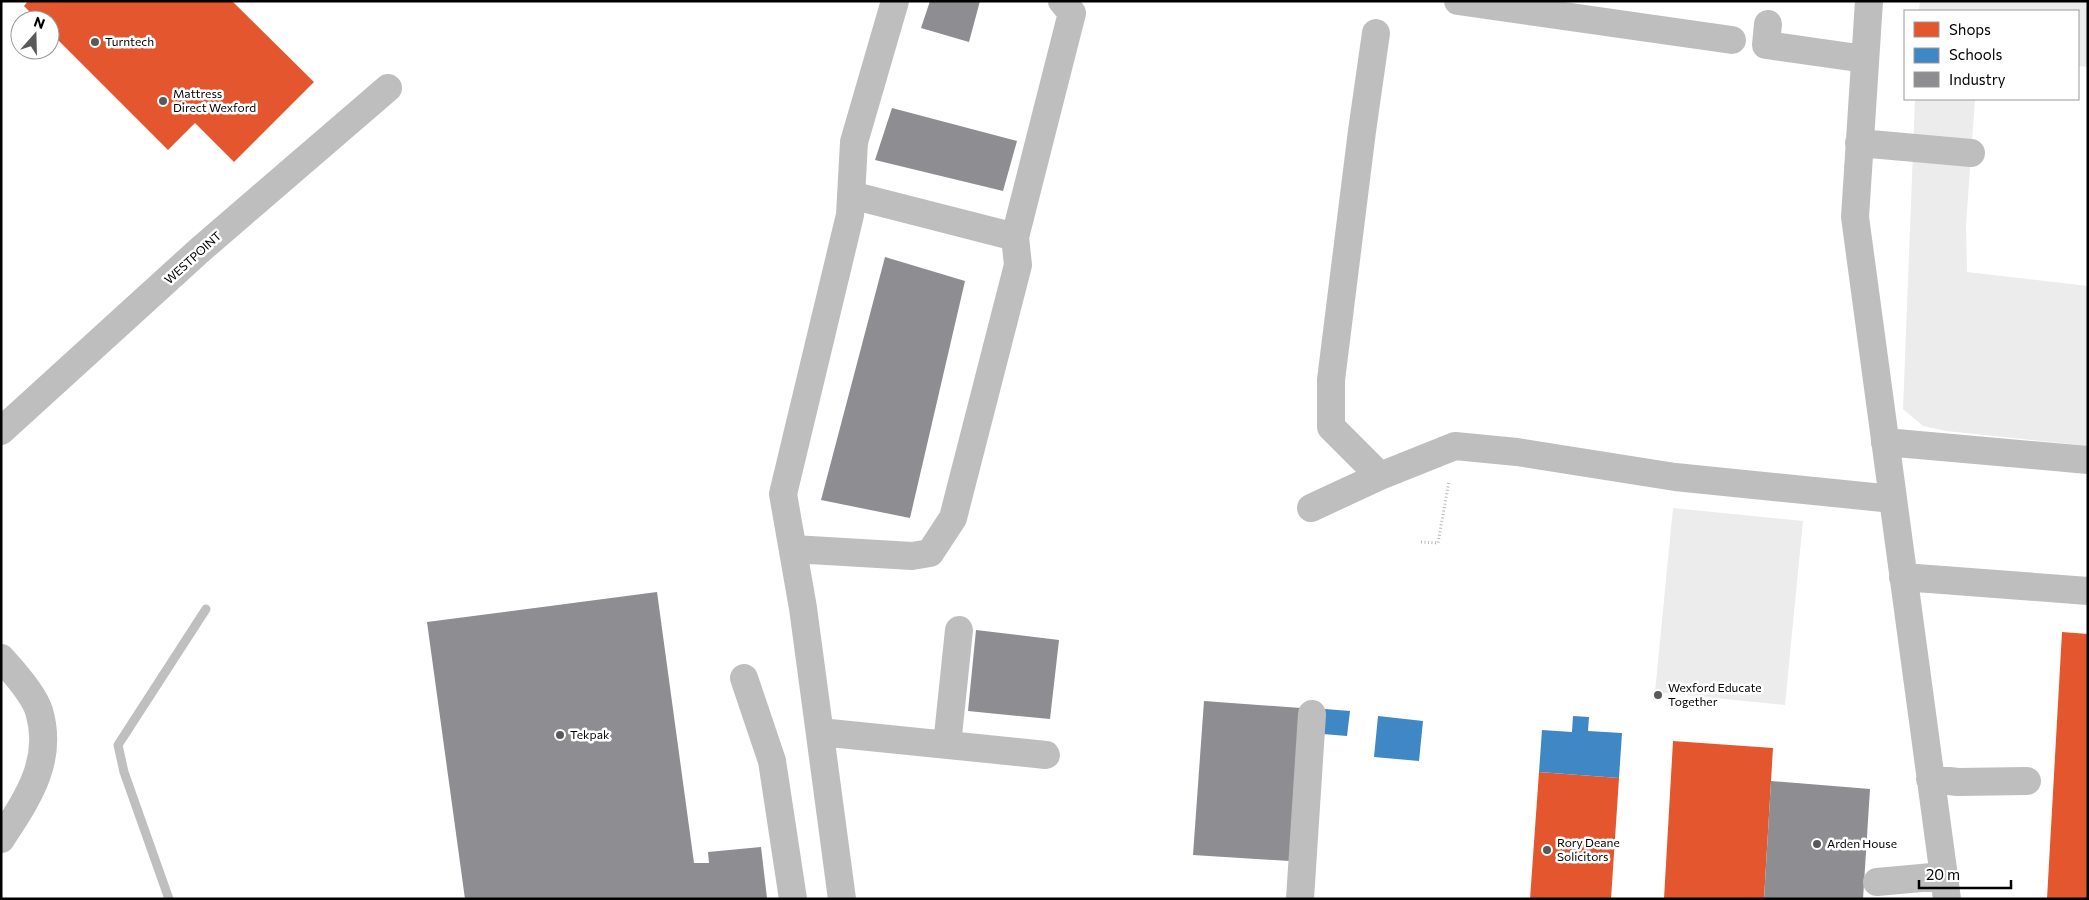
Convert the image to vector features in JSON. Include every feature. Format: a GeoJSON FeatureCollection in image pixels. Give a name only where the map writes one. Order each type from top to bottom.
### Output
{"type":"FeatureCollection","features":[{"type":"Feature","properties":{"kind":"street"},"geometry":{"type":"LineString","coordinates":[[842,899],[803,608],[783,494],[850,215],[854,142],[895,1]]}},
{"type":"Feature","properties":{"kind":"street"},"geometry":{"type":"LineString","coordinates":[[793,549],[912,556],[930,553],[953,518],[1018,265],[1015,237],[1072,12],[1062,1]]}},
{"type":"Feature","properties":{"kind":"street"},"geometry":{"type":"LineString","coordinates":[[1458,1],[1732,40]]}},
{"type":"Feature","properties":{"kind":"street"},"geometry":{"type":"LineString","coordinates":[[1869,1],[1855,217],[1945,887],[1877,882]]}},
{"type":"Feature","properties":{"kind":"street"},"geometry":{"type":"LineString","coordinates":[[1768,24],[1766,44],[1865,59]]}},
{"type":"Feature","properties":{"kind":"street"},"geometry":{"type":"LineString","coordinates":[[1376,33],[1331,380],[1331,427],[1380,476]]}},
{"type":"Feature","properties":{"kind":"street","name":"WESTPOINT"},"geometry":{"type":"LineString","coordinates":[[1,431],[202,249],[388,88]]}},
{"type":"Feature","properties":{"kind":"street"},"geometry":{"type":"LineString","coordinates":[[1860,144],[1971,153]]}},
{"type":"Feature","properties":{"kind":"street"},"geometry":{"type":"LineString","coordinates":[[851,195],[1015,237]]}},
{"type":"Feature","properties":{"kind":"street"},"geometry":{"type":"LineString","coordinates":[[1885,442],[2088,460]]}},
{"type":"Feature","properties":{"kind":"street"},"geometry":{"type":"LineString","coordinates":[[1311,508],[1380,476],[1455,446],[1518,452],[1675,477],[1893,499]]}},
{"type":"Feature","properties":{"kind":"street"},"geometry":{"type":"LineString","coordinates":[[1903,577],[2088,591]]}},
{"type":"Feature","properties":{"kind":"street"},"geometry":{"type":"LineString","coordinates":[[947,745],[959,630]]}},
{"type":"Feature","properties":{"kind":"street"},"geometry":{"type":"LineString","coordinates":[[1,658],[16,675],[39,710],[42,740],[41,767],[27,798],[1,839]]}},
{"type":"Feature","properties":{"kind":"street"},"geometry":{"type":"LineString","coordinates":[[744,678],[772,761],[793,899]]}},
{"type":"Feature","properties":{"kind":"street"},"geometry":{"type":"LineString","coordinates":[[1300,899],[1312,714]]}},
{"type":"Feature","properties":{"kind":"street"},"geometry":{"type":"LineString","coordinates":[[820,732],[1046,755]]}},
{"type":"Feature","properties":{"kind":"street"},"geometry":{"type":"LineString","coordinates":[[1930,779],[1958,782],[2027,781]]}},
{"type":"Feature","properties":{"kind":"path"},"geometry":{"type":"LineString","coordinates":[[1420,542],[1438,543],[1455,446]]}},
{"type":"Feature","properties":{"kind":"shaded area"},"geometry":{"type":"Polygon","coordinates":[[[1920,1],[2088,1],[2088,67],[2079,66],[2079,10],[1919,10],[1920,1]]]}},
{"type":"Feature","properties":{"kind":"shaded area"},"geometry":{"type":"Polygon","coordinates":[[[1915,100],[1975,100],[1966,225],[1967,272],[2088,286],[2088,446],[1946,431],[1923,426],[1903,409],[1915,100]]]}},
{"type":"Feature","properties":{"kind":"shaded area"},"geometry":{"type":"Polygon","coordinates":[[[1673,508],[1803,521],[1785,705],[1655,692],[1673,508]]]}},
{"type":"Feature","properties":{"kind":"building: Shops"},"geometry":{"type":"Polygon","coordinates":[[[28,1],[232,1],[314,82],[234,162],[195,123],[168,150],[60,42],[60,10],[28,10],[24,6],[28,1]]]}},
{"type":"Feature","properties":{"kind":"building: Shops"},"geometry":{"type":"Polygon","coordinates":[[[2062,632],[2088,634],[2088,899],[2047,899],[2062,632]]]}},
{"type":"Feature","properties":{"kind":"building: Shops"},"geometry":{"type":"Polygon","coordinates":[[[1673,741],[1773,748],[1764,899],[1664,899],[1673,741]]]}},
{"type":"Feature","properties":{"kind":"building: Shops"},"geometry":{"type":"Polygon","coordinates":[[[1539,772],[1619,778],[1611,899],[1530,899],[1539,772]]]}},
{"type":"Feature","properties":{"kind":"building: Schools"},"geometry":{"type":"Polygon","coordinates":[[[1325,709],[1350,711],[1347,736],[1323,734],[1325,709]]]}},
{"type":"Feature","properties":{"kind":"building: Schools"},"geometry":{"type":"Polygon","coordinates":[[[1378,716],[1423,721],[1419,761],[1374,757],[1378,716]]]}},
{"type":"Feature","properties":{"kind":"building: Schools"},"geometry":{"type":"Polygon","coordinates":[[[1573,716],[1589,717],[1588,731],[1622,733],[1619,778],[1539,772],[1542,730],[1572,732],[1573,716]]]}},
{"type":"Feature","properties":{"kind":"building: Industry"},"geometry":{"type":"Polygon","coordinates":[[[930,1],[980,1],[969,42],[921,28],[930,1]]]}},
{"type":"Feature","properties":{"kind":"building: Industry"},"geometry":{"type":"Polygon","coordinates":[[[892,108],[1017,141],[1003,191],[875,160],[892,108]]]}},
{"type":"Feature","properties":{"kind":"building: Industry"},"geometry":{"type":"Polygon","coordinates":[[[885,257],[965,281],[910,518],[821,500],[885,257]]]}},
{"type":"Feature","properties":{"kind":"building: Industry","name":"Tekpak"},"geometry":{"type":"Polygon","coordinates":[[[657,592],[694,863],[709,863],[708,852],[761,847],[767,898],[465,899],[427,622],[657,592]]]}},
{"type":"Feature","properties":{"kind":"building: Industry"},"geometry":{"type":"Polygon","coordinates":[[[976,630],[1059,640],[1050,719],[968,711],[976,630]]]}},
{"type":"Feature","properties":{"kind":"building: Industry"},"geometry":{"type":"Polygon","coordinates":[[[1204,701],[1301,708],[1290,861],[1193,855],[1204,701]]]}},
{"type":"Feature","properties":{"kind":"building: Industry","name":"Arden House"},"geometry":{"type":"Polygon","coordinates":[[[1771,781],[1870,789],[1863,899],[1764,899],[1771,781]]]}},
{"type":"Feature","properties":{"kind":"waterway"},"geometry":{"type":"LineString","coordinates":[[169,899],[124,772],[118,745],[206,609]]}},
{"type":"Feature","properties":{"kind":"place","name":"Turntech"},"geometry":{"type":"Point","coordinates":[95,42]}},
{"type":"Feature","properties":{"kind":"place","name":"Mattress Direct Wexford"},"geometry":{"type":"Point","coordinates":[163,101]}},
{"type":"Feature","properties":{"kind":"place","name":"Wexford Educate Together"},"geometry":{"type":"Point","coordinates":[1658,695]}},
{"type":"Feature","properties":{"kind":"place","name":"Tekpak"},"geometry":{"type":"Point","coordinates":[560,735]}},
{"type":"Feature","properties":{"kind":"place","name":"Arden House"},"geometry":{"type":"Point","coordinates":[1817,844]}},
{"type":"Feature","properties":{"kind":"place","name":"Rory Deane Solicitors"},"geometry":{"type":"Point","coordinates":[1547,850]}}]}
